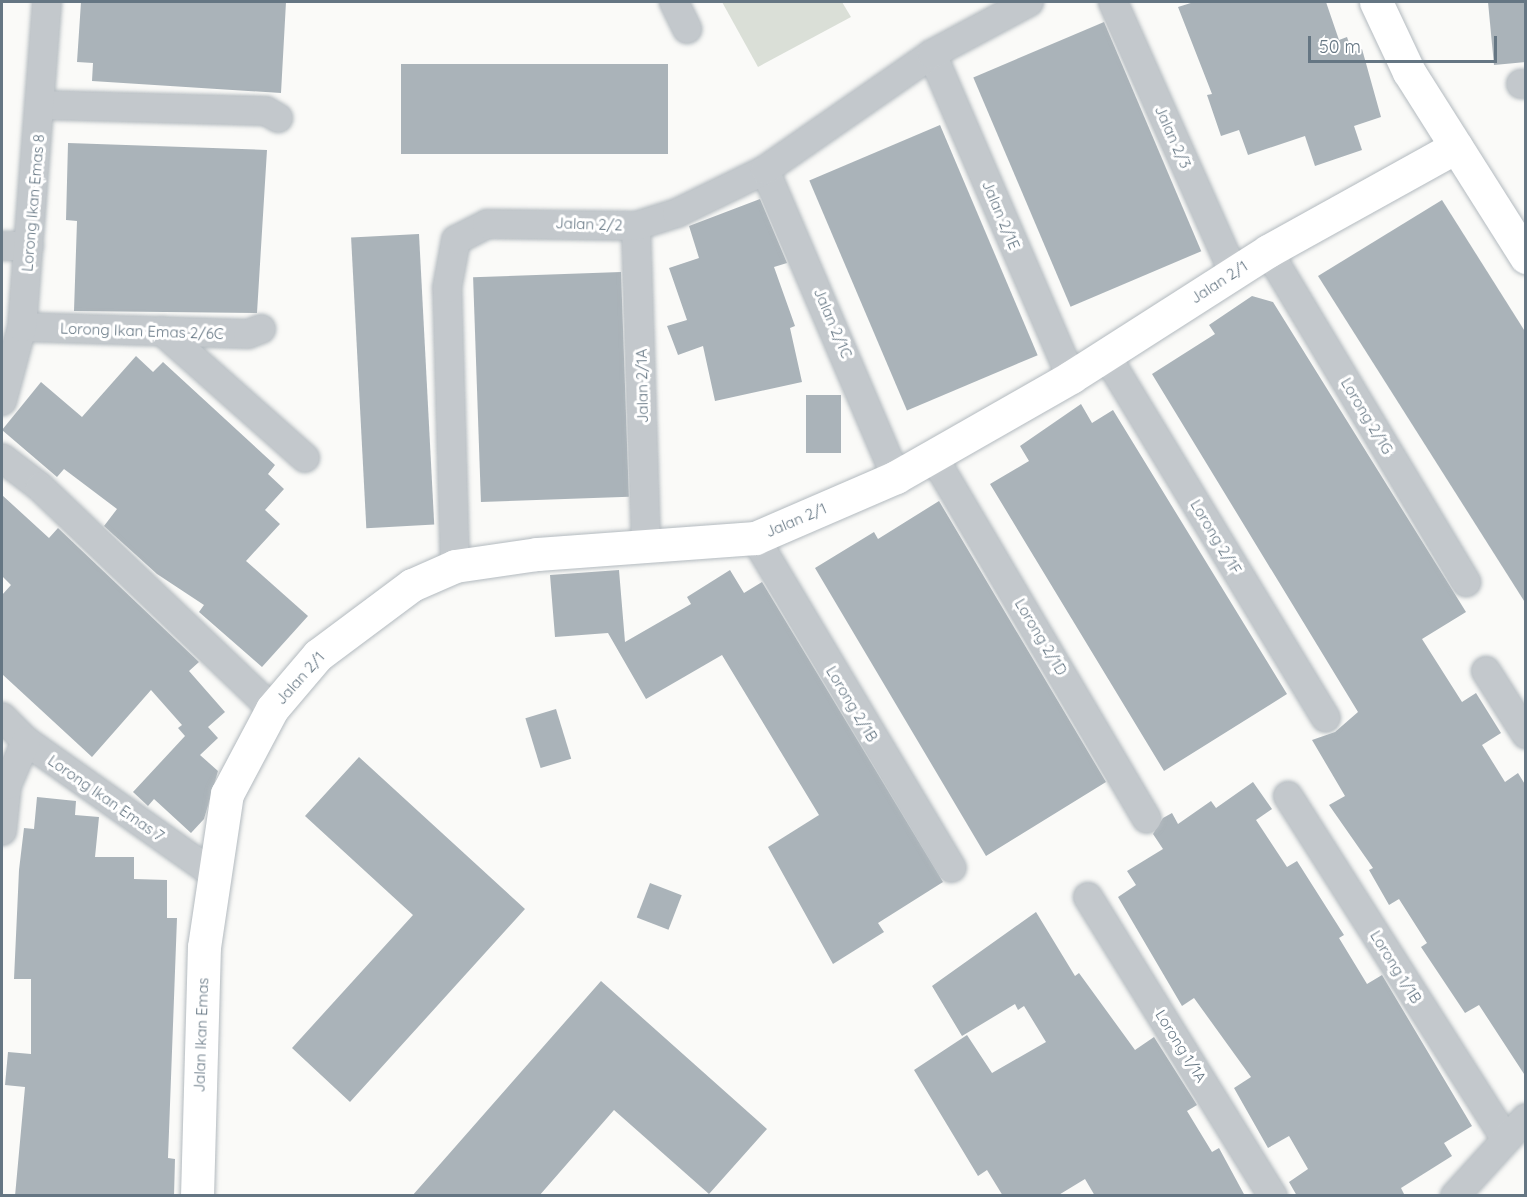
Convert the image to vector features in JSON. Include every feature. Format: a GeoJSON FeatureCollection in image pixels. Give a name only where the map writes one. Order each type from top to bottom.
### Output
{"type":"FeatureCollection","features":[{"type":"Feature","properties":{"kind":"street","name":"Lorong Ikan Emas 8"},"geometry":{"type":"LineString","coordinates":[[2,401],[22,327],[15,246],[41,105],[47,2]]}},
{"type":"Feature","properties":{"kind":"street"},"geometry":{"type":"LineString","coordinates":[[674,2],[687,29]]}},
{"type":"Feature","properties":{"kind":"street","name":"Jalan 2/2"},"geometry":{"type":"LineString","coordinates":[[455,566],[447,288],[456,240],[487,224],[636,226],[765,170],[932,54],[1029,2]]}},
{"type":"Feature","properties":{"kind":"street","name":"Jalan 2/3"},"geometry":{"type":"LineString","coordinates":[[1113,2],[1233,272]]}},
{"type":"Feature","properties":{"kind":"street"},"geometry":{"type":"LineString","coordinates":[[1376,2],[1409,72],[1526,257]]}},
{"type":"Feature","properties":{"kind":"street","name":"Jalan 2/1E"},"geometry":{"type":"LineString","coordinates":[[932,54],[1071,377]]}},
{"type":"Feature","properties":{"kind":"street"},"geometry":{"type":"LineString","coordinates":[[41,105],[266,111],[278,118]]}},
{"type":"Feature","properties":{"kind":"street","name":"Jalan 2/1"},"geometry":{"type":"LineString","coordinates":[[214,874],[227,794],[272,709],[318,655],[375,610],[455,566],[646,545],[755,538],[896,477],[1071,377],[1268,251],[1456,147]]}},
{"type":"Feature","properties":{"kind":"street","name":"Jalan 2/1C"},"geometry":{"type":"LineString","coordinates":[[765,170],[896,477]]}},
{"type":"Feature","properties":{"kind":"street","name":"Jalan 2/1A"},"geometry":{"type":"LineString","coordinates":[[636,226],[646,545]]}},
{"type":"Feature","properties":{"kind":"street","name":"Lorong 2/1G"},"geometry":{"type":"LineString","coordinates":[[1268,251],[1466,582]]}},
{"type":"Feature","properties":{"kind":"street","name":"Lorong Ikan Emas 2/6C"},"geometry":{"type":"LineString","coordinates":[[22,327],[248,334],[261,329]]}},
{"type":"Feature","properties":{"kind":"street"},"geometry":{"type":"LineString","coordinates":[[162,331],[305,458]]}},
{"type":"Feature","properties":{"kind":"street","name":"Lorong 2/1F"},"geometry":{"type":"LineString","coordinates":[[1106,355],[1326,718]]}},
{"type":"Feature","properties":{"kind":"street","name":"Lorong 2/1D"},"geometry":{"type":"LineString","coordinates":[[933,456],[1147,819]]}},
{"type":"Feature","properties":{"kind":"street"},"geometry":{"type":"LineString","coordinates":[[2,458],[40,488],[272,709]]}},
{"type":"Feature","properties":{"kind":"street","name":"Lorong 2/1B"},"geometry":{"type":"LineString","coordinates":[[755,538],[952,868]]}},
{"type":"Feature","properties":{"kind":"street"},"geometry":{"type":"LineString","coordinates":[[1486,671],[1526,734]]}},
{"type":"Feature","properties":{"kind":"street","name":"Lorong Ikan Emas 7"},"geometry":{"type":"LineString","coordinates":[[2,717],[26,741],[214,874]]}},
{"type":"Feature","properties":{"kind":"street"},"geometry":{"type":"LineString","coordinates":[[2,831],[7,785],[26,741]]}},
{"type":"Feature","properties":{"kind":"street","name":"Lorong 1/1B"},"geometry":{"type":"LineString","coordinates":[[1288,796],[1504,1138]]}},
{"type":"Feature","properties":{"kind":"street","name":"Jalan Ikan Emas"},"geometry":{"type":"LineString","coordinates":[[197,1196],[204,947],[214,874]]}},
{"type":"Feature","properties":{"kind":"street","name":"Lorong 1/1A"},"geometry":{"type":"LineString","coordinates":[[1088,897],[1273,1196]]}},
{"type":"Feature","properties":{"kind":"street"},"geometry":{"type":"LineString","coordinates":[[1455,1196],[1504,1138],[1526,1118]]}},
{"type":"Feature","properties":{"kind":"shaded area"},"geometry":{"type":"Polygon","coordinates":[[[722,2],[842,2],[851,17],[758,67],[722,2]]]}},
{"type":"Feature","properties":{"kind":"building"},"geometry":{"type":"Polygon","coordinates":[[[81,2],[286,2],[281,93],[92,81],[93,63],[77,62],[81,2]]]}},
{"type":"Feature","properties":{"kind":"building"},"geometry":{"type":"Polygon","coordinates":[[[1194,2],[1326,2],[1339,40],[1347,37],[1352,52],[1362,49],[1381,117],[1354,126],[1362,150],[1315,166],[1305,136],[1248,155],[1239,130],[1221,136],[1207,95],[1212,94],[1178,7],[1194,2]]]}},
{"type":"Feature","properties":{"kind":"building"},"geometry":{"type":"Polygon","coordinates":[[[1488,2],[1526,2],[1526,62],[1494,65],[1488,2]]]}},
{"type":"Feature","properties":{"kind":"building"},"geometry":{"type":"Polygon","coordinates":[[[1104,22],[1201,251],[1071,307],[973,77],[1104,22]]]}},
{"type":"Feature","properties":{"kind":"building"},"geometry":{"type":"Polygon","coordinates":[[[401,64],[668,64],[668,154],[401,154],[401,64]]]}},
{"type":"Feature","properties":{"kind":"building"},"geometry":{"type":"Polygon","coordinates":[[[940,125],[1038,355],[907,411],[809,180],[940,125]]]}},
{"type":"Feature","properties":{"kind":"building"},"geometry":{"type":"Polygon","coordinates":[[[68,143],[267,150],[257,313],[74,311],[77,221],[66,220],[68,143]]]}},
{"type":"Feature","properties":{"kind":"building"},"geometry":{"type":"Polygon","coordinates":[[[760,199],[787,263],[774,267],[795,326],[790,328],[802,382],[715,401],[703,346],[678,355],[667,326],[687,320],[669,268],[699,258],[689,226],[760,199]]]}},
{"type":"Feature","properties":{"kind":"building"},"geometry":{"type":"Polygon","coordinates":[[[1442,200],[1526,333],[1526,604],[1318,276],[1442,200]]]}},
{"type":"Feature","properties":{"kind":"building"},"geometry":{"type":"Polygon","coordinates":[[[419,234],[434,525],[366,528],[351,238],[419,234]]]}},
{"type":"Feature","properties":{"kind":"building"},"geometry":{"type":"Polygon","coordinates":[[[621,272],[629,497],[481,502],[473,277],[621,272]]]}},
{"type":"Feature","properties":{"kind":"building"},"geometry":{"type":"Polygon","coordinates":[[[1252,296],[1273,302],[1466,612],[1422,639],[1462,702],[1476,693],[1501,733],[1482,745],[1505,782],[1518,773],[1526,786],[1526,1077],[1479,1005],[1465,1013],[1421,947],[1427,943],[1399,899],[1389,905],[1369,870],[1373,868],[1329,805],[1345,796],[1312,740],[1335,732],[1358,712],[1152,374],[1215,334],[1209,325],[1252,296]]]}},
{"type":"Feature","properties":{"kind":"building"},"geometry":{"type":"Polygon","coordinates":[[[136,356],[153,372],[163,362],[275,465],[268,474],[284,489],[265,510],[280,524],[246,561],[308,616],[262,667],[199,612],[204,605],[157,574],[104,526],[117,509],[64,469],[57,477],[2,430],[41,382],[82,417],[136,356]]]}},
{"type":"Feature","properties":{"kind":"building"},"geometry":{"type":"Polygon","coordinates":[[[806,395],[841,395],[841,453],[806,453],[806,395]]]}},
{"type":"Feature","properties":{"kind":"building"},"geometry":{"type":"Polygon","coordinates":[[[1081,404],[1092,423],[1113,410],[1287,694],[1164,771],[990,484],[1029,461],[1020,446],[1081,404]]]}},
{"type":"Feature","properties":{"kind":"building"},"geometry":{"type":"Polygon","coordinates":[[[2,495],[49,538],[58,528],[199,662],[189,671],[225,712],[208,727],[218,738],[200,755],[218,771],[204,819],[191,833],[154,799],[148,806],[133,792],[185,736],[178,728],[182,725],[151,690],[92,757],[2,674],[2,595],[11,585],[2,576],[2,495]]]}},
{"type":"Feature","properties":{"kind":"building"},"geometry":{"type":"Polygon","coordinates":[[[939,501],[1106,782],[986,856],[815,568],[874,532],[878,539],[939,501]]]}},
{"type":"Feature","properties":{"kind":"building"},"geometry":{"type":"Polygon","coordinates":[[[619,570],[625,642],[691,604],[687,597],[730,570],[744,593],[762,582],[943,882],[878,923],[884,932],[833,964],[768,847],[819,815],[722,655],[646,699],[608,633],[555,637],[550,575],[619,570]]]}},
{"type":"Feature","properties":{"kind":"building"},"geometry":{"type":"Polygon","coordinates":[[[556,709],[571,759],[541,768],[525,718],[556,709]]]}},
{"type":"Feature","properties":{"kind":"building"},"geometry":{"type":"Polygon","coordinates":[[[359,757],[525,909],[350,1102],[292,1048],[413,915],[305,816],[359,757]]]}},
{"type":"Feature","properties":{"kind":"building"},"geometry":{"type":"Polygon","coordinates":[[[1253,782],[1272,809],[1256,820],[1287,867],[1297,861],[1344,935],[1339,938],[1367,984],[1382,975],[1472,1126],[1444,1143],[1452,1156],[1401,1188],[1405,1196],[1297,1196],[1289,1182],[1308,1169],[1289,1136],[1268,1148],[1234,1088],[1251,1077],[1194,998],[1182,1006],[1118,897],[1136,885],[1127,871],[1163,849],[1153,834],[1163,818],[1172,813],[1178,824],[1211,801],[1216,808],[1253,782]]]}},
{"type":"Feature","properties":{"kind":"building"},"geometry":{"type":"Polygon","coordinates":[[[37,797],[76,801],[75,815],[99,817],[95,857],[134,857],[134,879],[167,880],[167,918],[177,918],[168,1158],[175,1159],[174,1196],[15,1196],[25,1087],[5,1085],[8,1052],[31,1054],[31,979],[14,979],[19,870],[24,828],[34,829],[37,797]]]}},
{"type":"Feature","properties":{"kind":"building"},"geometry":{"type":"Polygon","coordinates":[[[650,883],[682,895],[668,930],[637,918],[650,883]]]}},
{"type":"Feature","properties":{"kind":"building"},"geometry":{"type":"Polygon","coordinates":[[[1036,912],[1075,976],[1079,973],[1135,1050],[1154,1037],[1197,1105],[1187,1111],[1212,1152],[1219,1148],[1245,1196],[1095,1196],[1085,1179],[1057,1196],[1003,1196],[987,1170],[978,1176],[914,1070],[967,1035],[992,1073],[1046,1042],[1024,1006],[1018,1010],[1015,1004],[962,1036],[932,986],[1036,912]]]}},
{"type":"Feature","properties":{"kind":"building"},"geometry":{"type":"Polygon","coordinates":[[[601,981],[767,1129],[709,1194],[614,1110],[539,1196],[412,1196],[601,981]]]}}]}
